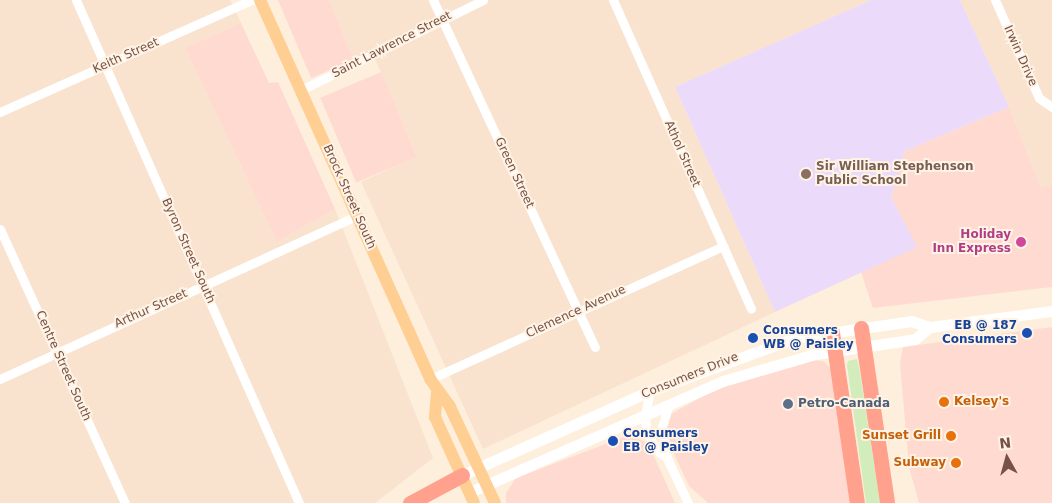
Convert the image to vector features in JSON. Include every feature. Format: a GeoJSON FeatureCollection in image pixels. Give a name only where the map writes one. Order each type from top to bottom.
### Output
{"type":"FeatureCollection","features":[{"type":"Feature","properties":{"kind":"highway"},"geometry":{"type":"LineString","coordinates":[[861,328],[887,503]]}},
{"type":"Feature","properties":{"kind":"highway"},"geometry":{"type":"LineString","coordinates":[[832,332],[857,503]]}},
{"type":"Feature","properties":{"kind":"highway"},"geometry":{"type":"LineString","coordinates":[[410,503],[462,475]]}},
{"type":"Feature","properties":{"kind":"main road","name":"Brock Street South"},"geometry":{"type":"LineString","coordinates":[[260,0],[430,379],[437,393],[450,407],[495,503]]}},
{"type":"Feature","properties":{"kind":"main road","name":"Consumers Drive"},"geometry":{"type":"LineString","coordinates":[[472,497],[486,484],[669,404],[771,364],[836,350],[915,339],[930,328],[1052,311]]}},
{"type":"Feature","properties":{"kind":"main road","name":"Consumers Drive"},"geometry":{"type":"LineString","coordinates":[[462,475],[650,391],[795,338],[912,321],[930,328]]}},
{"type":"Feature","properties":{"kind":"main road"},"geometry":{"type":"LineString","coordinates":[[437,393],[435,417],[472,497]]}},
{"type":"Feature","properties":{"kind":"street","name":"Byron Street South"},"geometry":{"type":"LineString","coordinates":[[76,0],[299,503]]}},
{"type":"Feature","properties":{"kind":"street","name":"Keith Street"},"geometry":{"type":"LineString","coordinates":[[0,112],[252,0]]}},
{"type":"Feature","properties":{"kind":"street","name":"Green Street"},"geometry":{"type":"LineString","coordinates":[[433,0],[580,310],[595,346]]}},
{"type":"Feature","properties":{"kind":"street","name":"Saint Lawrence Street"},"geometry":{"type":"LineString","coordinates":[[301,90],[442,18],[483,0]]}},
{"type":"Feature","properties":{"kind":"street","name":"Athol Street"},"geometry":{"type":"LineString","coordinates":[[613,0],[751,308]]}},
{"type":"Feature","properties":{"kind":"street","name":"Irwin Drive"},"geometry":{"type":"LineString","coordinates":[[995,0],[1039,98],[1052,107]]}},
{"type":"Feature","properties":{"kind":"street","name":"Arthur Street"},"geometry":{"type":"LineString","coordinates":[[0,379],[358,216]]}},
{"type":"Feature","properties":{"kind":"street","name":"Centre Street South"},"geometry":{"type":"LineString","coordinates":[[0,229],[125,503]]}},
{"type":"Feature","properties":{"kind":"street","name":"Clemence Avenue"},"geometry":{"type":"LineString","coordinates":[[430,379],[723,246]]}},
{"type":"Feature","properties":{"kind":"street"},"geometry":{"type":"LineString","coordinates":[[650,391],[645,415],[646,429],[656,450],[667,458]]}},
{"type":"Feature","properties":{"kind":"street"},"geometry":{"type":"LineString","coordinates":[[669,404],[662,427],[667,458],[688,503]]}},
{"type":"Feature","properties":{"kind":"shaded area"},"geometry":{"type":"Polygon","coordinates":[[[0,0],[230,0],[241,23],[185,48],[277,242],[335,209],[433,458],[375,503],[0,503],[0,0]]]}},
{"type":"Feature","properties":{"kind":"shaded area"},"geometry":{"type":"Polygon","coordinates":[[[278,0],[329,0],[354,60],[311,78],[278,0]]]}},
{"type":"Feature","properties":{"kind":"shaded area"},"geometry":{"type":"Polygon","coordinates":[[[329,0],[871,0],[675,87],[775,312],[483,449],[361,182],[417,156],[372,52],[354,60],[329,0]]]}},
{"type":"Feature","properties":{"kind":"shaded area","name":"Sir William Stephenson Public School"},"geometry":{"type":"Polygon","coordinates":[[[871,0],[960,0],[1009,107],[905,151],[891,197],[917,247],[775,312],[675,87],[871,0]]]}},
{"type":"Feature","properties":{"kind":"shaded area"},"geometry":{"type":"Polygon","coordinates":[[[960,0],[1052,0],[1052,184],[1041,188],[1009,107],[960,0]]]}},
{"type":"Feature","properties":{"kind":"shaded area"},"geometry":{"type":"Polygon","coordinates":[[[241,23],[269,83],[278,82],[335,209],[277,242],[185,48],[241,23]]]}},
{"type":"Feature","properties":{"kind":"shaded area"},"geometry":{"type":"Polygon","coordinates":[[[381,72],[417,157],[356,182],[320,98],[381,72]]]}},
{"type":"Feature","properties":{"kind":"shaded area"},"geometry":{"type":"Polygon","coordinates":[[[1009,107],[1041,188],[1052,184],[1052,287],[873,308],[861,272],[916,246],[891,197],[905,151],[1009,107]]]}},
{"type":"Feature","properties":{"kind":"shaded area"},"geometry":{"type":"Polygon","coordinates":[[[1052,327],[1052,503],[919,503],[909,467],[900,364],[903,347],[1052,327]]]}},
{"type":"Feature","properties":{"kind":"shaded area"},"geometry":{"type":"Polygon","coordinates":[[[808,360],[823,361],[831,368],[852,503],[708,503],[689,486],[675,456],[666,428],[671,414],[714,390],[808,360]]]}},
{"type":"Feature","properties":{"kind":"shaded area"},"geometry":{"type":"Polygon","coordinates":[[[629,435],[648,443],[675,503],[506,503],[506,493],[516,478],[629,435]]]}},
{"type":"Feature","properties":{"kind":"green space"},"geometry":{"type":"Polygon","coordinates":[[[857,359],[880,503],[866,503],[847,365],[848,361],[857,359]]]}},
{"type":"Feature","properties":{"kind":"place","name":"Sir William Stephenson Public School"},"geometry":{"type":"Point","coordinates":[806,174]}},
{"type":"Feature","properties":{"kind":"place","name":"Holiday Inn Express"},"geometry":{"type":"Point","coordinates":[1021,242]}},
{"type":"Feature","properties":{"kind":"place","name":"EB @ 187 Consumers"},"geometry":{"type":"Point","coordinates":[1027,333]}},
{"type":"Feature","properties":{"kind":"place","name":"Consumers WB @ Paisley"},"geometry":{"type":"Point","coordinates":[753,338]}},
{"type":"Feature","properties":{"kind":"place","name":"Kelsey's"},"geometry":{"type":"Point","coordinates":[944,402]}},
{"type":"Feature","properties":{"kind":"place","name":"Petro-Canada"},"geometry":{"type":"Point","coordinates":[788,404]}},
{"type":"Feature","properties":{"kind":"place","name":"Sunset Grill"},"geometry":{"type":"Point","coordinates":[951,436]}},
{"type":"Feature","properties":{"kind":"place","name":"Consumers EB @ Paisley"},"geometry":{"type":"Point","coordinates":[613,441]}},
{"type":"Feature","properties":{"kind":"place","name":"Subway"},"geometry":{"type":"Point","coordinates":[956,463]}}]}
